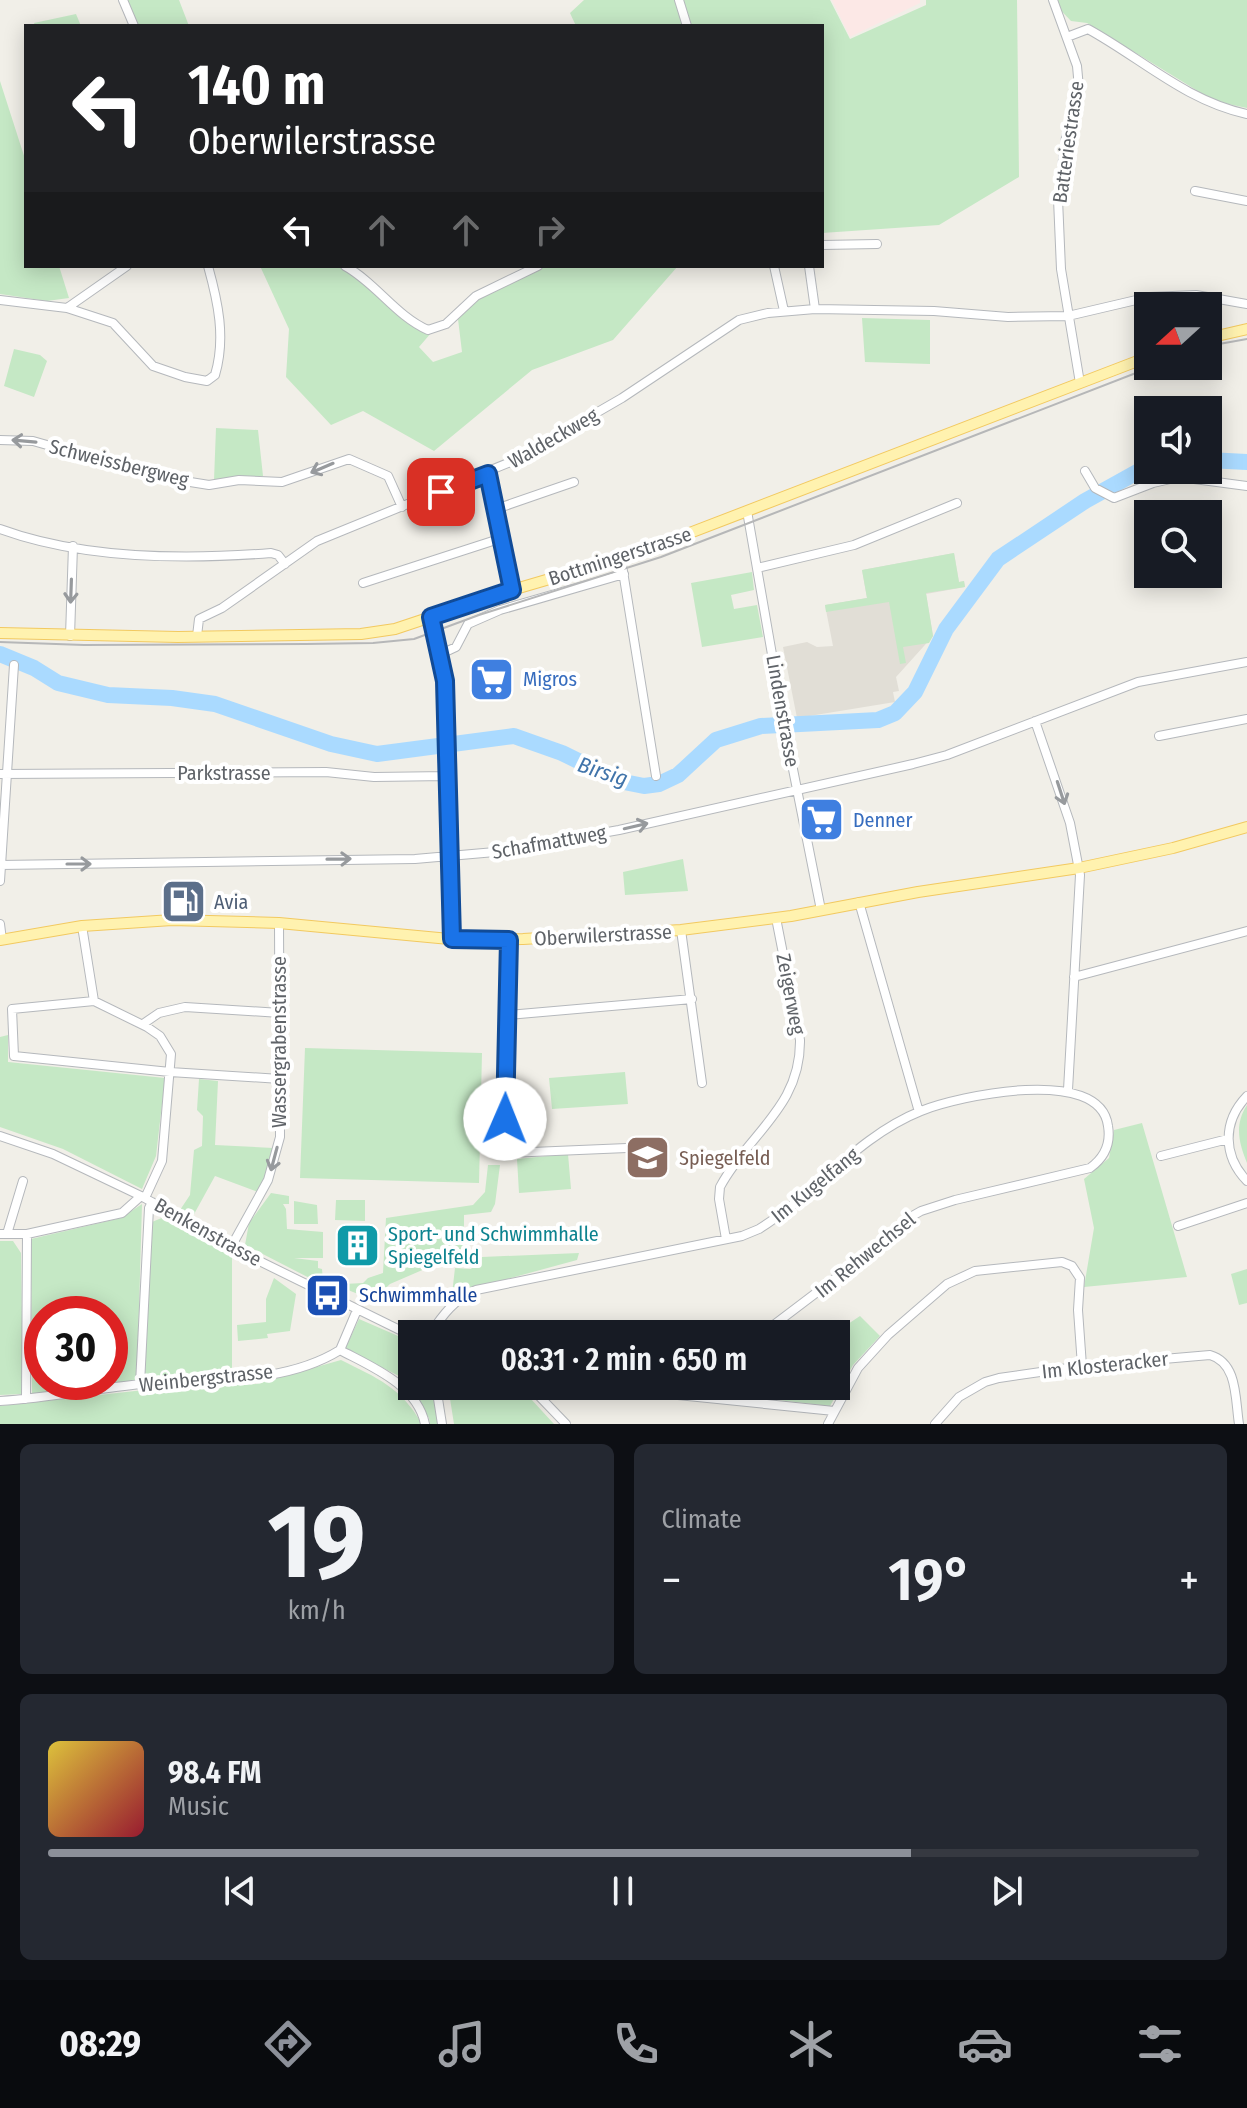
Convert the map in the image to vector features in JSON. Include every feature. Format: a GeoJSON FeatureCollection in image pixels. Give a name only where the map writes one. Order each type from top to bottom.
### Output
{"type":"FeatureCollection","features":[{"type":"Feature","properties":{"kind":"main road"},"geometry":{"type":"LineString","coordinates":[[1222,335],[1247,329]]}},
{"type":"Feature","properties":{"kind":"main road","name":"Bottmingerstrasse"},"geometry":{"type":"LineString","coordinates":[[0,633],[197,636],[372,633],[621,559],[1134,362]]}},
{"type":"Feature","properties":{"kind":"main road","name":"Oberwilerstrasse"},"geometry":{"type":"LineString","coordinates":[[1,940],[82,926],[172,920],[279,923],[452,939],[509,940],[681,930],[776,918],[1107,863],[1247,827]]}},
{"type":"Feature","properties":{"kind":"street"},"geometry":{"type":"LineString","coordinates":[[123,0],[133,24]]}},
{"type":"Feature","properties":{"kind":"street"},"geometry":{"type":"LineString","coordinates":[[679,0],[686,24]]}},
{"type":"Feature","properties":{"kind":"street","name":"Batteriestrasse"},"geometry":{"type":"LineString","coordinates":[[1053,0],[1077,66],[1079,88],[1066,137],[1058,199],[1061,269],[1080,383]]}},
{"type":"Feature","properties":{"kind":"street"},"geometry":{"type":"LineString","coordinates":[[1067,37],[1088,29],[1187,92],[1247,114]]}},
{"type":"Feature","properties":{"kind":"street"},"geometry":{"type":"LineString","coordinates":[[1195,191],[1247,201]]}},
{"type":"Feature","properties":{"kind":"street"},"geometry":{"type":"LineString","coordinates":[[824,245],[877,244]]}},
{"type":"Feature","properties":{"kind":"street"},"geometry":{"type":"LineString","coordinates":[[67,308],[124,268]]}},
{"type":"Feature","properties":{"kind":"street"},"geometry":{"type":"LineString","coordinates":[[0,300],[67,308],[113,323],[153,366],[207,381],[215,375],[221,341],[217,300],[209,268]]}},
{"type":"Feature","properties":{"kind":"street"},"geometry":{"type":"LineString","coordinates":[[349,268],[363,276],[415,325],[428,330],[446,324],[476,296],[534,268]]}},
{"type":"Feature","properties":{"kind":"street"},"geometry":{"type":"LineString","coordinates":[[774,268],[784,311]]}},
{"type":"Feature","properties":{"kind":"street"},"geometry":{"type":"LineString","coordinates":[[809,268],[815,309]]}},
{"type":"Feature","properties":{"kind":"street","name":"Waldeckweg"},"geometry":{"type":"LineString","coordinates":[[197,636],[199,619],[222,608],[317,541],[488,474],[622,398],[739,320],[784,311],[815,309],[934,311],[1008,317],[1068,316],[1149,297],[1196,295],[1247,304]]}},
{"type":"Feature","properties":{"kind":"street","name":"Schweissbergweg"},"geometry":{"type":"LineString","coordinates":[[0,440],[33,441],[159,477],[209,485],[248,480],[282,482],[349,459],[388,476],[402,507]]}},
{"type":"Feature","properties":{"kind":"street"},"geometry":{"type":"LineString","coordinates":[[1085,471],[1095,488],[1114,498],[1179,477],[1247,486]]}},
{"type":"Feature","properties":{"kind":"street"},"geometry":{"type":"LineString","coordinates":[[488,474],[512,590]]}},
{"type":"Feature","properties":{"kind":"street"},"geometry":{"type":"LineString","coordinates":[[496,509],[574,482]]}},
{"type":"Feature","properties":{"kind":"street"},"geometry":{"type":"LineString","coordinates":[[757,568],[854,545],[957,503]]}},
{"type":"Feature","properties":{"kind":"street","name":"Lindenstrasse"},"geometry":{"type":"LineString","coordinates":[[747,511],[821,910]]}},
{"type":"Feature","properties":{"kind":"street"},"geometry":{"type":"LineString","coordinates":[[0,529],[100,552],[186,558],[271,553],[278,555],[285,564]]}},
{"type":"Feature","properties":{"kind":"street"},"geometry":{"type":"LineString","coordinates":[[363,583],[502,538]]}},
{"type":"Feature","properties":{"kind":"street"},"geometry":{"type":"LineString","coordinates":[[70,636],[73,546]]}},
{"type":"Feature","properties":{"kind":"street"},"geometry":{"type":"LineString","coordinates":[[621,559],[656,776]]}},
{"type":"Feature","properties":{"kind":"street","name":"Bottmingerstrasse"},"geometry":{"type":"LineString","coordinates":[[441,654],[456,647],[468,624],[624,574]]}},
{"type":"Feature","properties":{"kind":"street"},"geometry":{"type":"LineString","coordinates":[[431,617],[441,654],[447,732],[452,939]]}},
{"type":"Feature","properties":{"kind":"street","name":"Schafmattweg"},"geometry":{"type":"LineString","coordinates":[[1,865],[415,859],[569,840],[947,755],[1138,682],[1247,662]]}},
{"type":"Feature","properties":{"kind":"street"},"geometry":{"type":"LineString","coordinates":[[0,881],[4,774],[14,665]]}},
{"type":"Feature","properties":{"kind":"street"},"geometry":{"type":"LineString","coordinates":[[1159,736],[1247,719]]}},
{"type":"Feature","properties":{"kind":"street"},"geometry":{"type":"LineString","coordinates":[[1035,721],[1070,823],[1081,888],[1068,1090]]}},
{"type":"Feature","properties":{"kind":"street","name":"Parkstrasse"},"geometry":{"type":"LineString","coordinates":[[4,774],[326,772],[374,777],[447,776]]}},
{"type":"Feature","properties":{"kind":"street"},"geometry":{"type":"LineString","coordinates":[[859,902],[919,1112]]}},
{"type":"Feature","properties":{"kind":"street","name":"Zeigerweg"},"geometry":{"type":"LineString","coordinates":[[726,1239],[720,1187],[792,1088],[800,1060],[800,1040],[776,918]]}},
{"type":"Feature","properties":{"kind":"street","name":"Wassergrabenstrasse"},"geometry":{"type":"LineString","coordinates":[[231,1247],[268,1180],[280,1137],[279,923]]}},
{"type":"Feature","properties":{"kind":"street"},"geometry":{"type":"LineString","coordinates":[[0,924],[1,940]]}},
{"type":"Feature","properties":{"kind":"street"},"geometry":{"type":"LineString","coordinates":[[82,926],[94,1001]]}},
{"type":"Feature","properties":{"kind":"street"},"geometry":{"type":"LineString","coordinates":[[681,930],[702,1083]]}},
{"type":"Feature","properties":{"kind":"street"},"geometry":{"type":"LineString","coordinates":[[1074,977],[1247,931]]}},
{"type":"Feature","properties":{"kind":"street"},"geometry":{"type":"LineString","coordinates":[[509,940],[506,1153],[627,1148]]}},
{"type":"Feature","properties":{"kind":"street"},"geometry":{"type":"LineString","coordinates":[[508,1015],[692,999]]}},
{"type":"Feature","properties":{"kind":"street"},"geometry":{"type":"LineString","coordinates":[[23,1181],[3,1234],[27,1234],[122,1213],[146,1198],[162,1161],[170,1072],[171,1054],[167,1045],[143,1024],[94,1001],[12,1009],[14,1056],[170,1072],[280,1080]]}},
{"type":"Feature","properties":{"kind":"street"},"geometry":{"type":"LineString","coordinates":[[143,1024],[159,1013],[185,1007],[280,1013]]}},
{"type":"Feature","properties":{"kind":"street","name":"Im Kugelfang"},"geometry":{"type":"LineString","coordinates":[[440,1320],[462,1296],[476,1290],[750,1232],[773,1220],[888,1127],[919,1112],[969,1097],[1068,1090]]}},
{"type":"Feature","properties":{"kind":"street","name":"Im Rehwechsel"},"geometry":{"type":"LineString","coordinates":[[780,1320],[921,1211],[1090,1168],[1105,1152],[1109,1140],[1107,1119],[1095,1105],[1068,1090]]}},
{"type":"Feature","properties":{"kind":"street"},"geometry":{"type":"LineString","coordinates":[[1247,1096],[1231,1121],[1228,1139],[1237,1172],[1247,1181]]}},
{"type":"Feature","properties":{"kind":"street","name":"Benkenstrasse"},"geometry":{"type":"LineString","coordinates":[[0,1136],[53,1154],[146,1198],[231,1247],[398,1329]]}},
{"type":"Feature","properties":{"kind":"street"},"geometry":{"type":"LineString","coordinates":[[1161,1156],[1228,1139]]}},
{"type":"Feature","properties":{"kind":"street"},"geometry":{"type":"LineString","coordinates":[[140,1384],[149,1208],[146,1198]]}},
{"type":"Feature","properties":{"kind":"street"},"geometry":{"type":"LineString","coordinates":[[1178,1226],[1247,1203]]}},
{"type":"Feature","properties":{"kind":"street"},"geometry":{"type":"LineString","coordinates":[[27,1234],[27,1296]]}},
{"type":"Feature","properties":{"kind":"street"},"geometry":{"type":"LineString","coordinates":[[828,1424],[858,1368],[888,1335],[947,1284],[975,1271],[1062,1262],[1072,1266],[1080,1281],[1078,1310],[1082,1366]]}},
{"type":"Feature","properties":{"kind":"street"},"geometry":{"type":"LineString","coordinates":[[357,1310],[340,1350],[394,1380],[418,1406],[425,1424]]}},
{"type":"Feature","properties":{"kind":"street","name":"Weinbergstrasse"},"geometry":{"type":"LineString","coordinates":[[128,1386],[258,1377],[323,1359],[340,1350]]}},
{"type":"Feature","properties":{"kind":"street","name":"Im Klosteracker"},"geometry":{"type":"LineString","coordinates":[[935,1424],[959,1397],[985,1382],[1082,1366],[1210,1355],[1223,1360],[1231,1372],[1239,1424]]}},
{"type":"Feature","properties":{"kind":"street","name":"Weinbergstrasse"},"geometry":{"type":"LineString","coordinates":[[0,1401],[24,1399]]}},
{"type":"Feature","properties":{"kind":"street"},"geometry":{"type":"LineString","coordinates":[[438,1400],[442,1424]]}},
{"type":"Feature","properties":{"kind":"street"},"geometry":{"type":"LineString","coordinates":[[542,1400],[566,1424]]}},
{"type":"Feature","properties":{"kind":"street"},"geometry":{"type":"LineString","coordinates":[[727,1400],[834,1411]]}},
{"type":"Feature","properties":{"kind":"shaded area"},"geometry":{"type":"Polygon","coordinates":[[[832,0],[920,0],[920,3],[850,37],[832,0]]]}},
{"type":"Feature","properties":{"kind":"shaded area"},"geometry":{"type":"Polygon","coordinates":[[[954,553],[959,582],[964,581],[965,587],[926,594],[933,636],[896,677],[899,691],[893,692],[895,702],[797,718],[783,647],[807,642],[817,647],[833,646],[825,605],[867,598],[862,570],[954,553]]]}},
{"type":"Feature","properties":{"kind":"green space"},"geometry":{"type":"Polygon","coordinates":[[[126,0],[179,0],[188,24],[136,24],[126,0]]]}},
{"type":"Feature","properties":{"kind":"green space"},"geometry":{"type":"Polygon","coordinates":[[[584,0],[830,0],[850,39],[926,5],[926,0],[1017,0],[1019,177],[939,225],[824,233],[824,24],[575,24],[570,13],[584,0]]]}},
{"type":"Feature","properties":{"kind":"green space"},"geometry":{"type":"Polygon","coordinates":[[[1051,0],[1247,0],[1247,108],[1214,101],[1087,23],[1071,21],[1051,0]]]}},
{"type":"Feature","properties":{"kind":"green space"},"geometry":{"type":"Polygon","coordinates":[[[76,14],[80,24],[34,24],[76,14]]]}},
{"type":"Feature","properties":{"kind":"green space"},"geometry":{"type":"Polygon","coordinates":[[[0,81],[24,156],[24,268],[60,268],[69,298],[47,301],[0,294],[0,81]]]}},
{"type":"Feature","properties":{"kind":"green space"},"geometry":{"type":"Polygon","coordinates":[[[261,268],[343,268],[354,273],[407,319],[431,333],[419,347],[433,362],[462,352],[458,319],[485,293],[531,268],[676,268],[613,340],[532,370],[434,451],[363,411],[331,425],[286,377],[289,329],[261,268]]]}},
{"type":"Feature","properties":{"kind":"green space"},"geometry":{"type":"Polygon","coordinates":[[[862,318],[930,320],[930,364],[865,362],[862,318]]]}},
{"type":"Feature","properties":{"kind":"green space"},"geometry":{"type":"Polygon","coordinates":[[[14,349],[40,355],[47,361],[34,397],[4,386],[14,349]]]}},
{"type":"Feature","properties":{"kind":"green space"},"geometry":{"type":"Polygon","coordinates":[[[216,428],[258,430],[263,476],[214,480],[216,428]]]}},
{"type":"Feature","properties":{"kind":"green space"},"geometry":{"type":"Polygon","coordinates":[[[954,553],[959,582],[964,581],[965,587],[926,593],[933,636],[929,643],[903,647],[906,663],[900,664],[889,602],[826,612],[825,605],[867,598],[862,570],[954,553]]]}},
{"type":"Feature","properties":{"kind":"green space"},"geometry":{"type":"Polygon","coordinates":[[[752,572],[754,590],[731,595],[734,609],[757,605],[763,637],[702,647],[691,583],[752,572]]]}},
{"type":"Feature","properties":{"kind":"green space"},"geometry":{"type":"Polygon","coordinates":[[[683,859],[688,891],[625,895],[623,872],[683,859]]]}},
{"type":"Feature","properties":{"kind":"green space"},"geometry":{"type":"Polygon","coordinates":[[[8,1035],[8,1062],[165,1078],[156,1156],[142,1189],[63,1149],[0,1127],[0,1037],[8,1035]]]}},
{"type":"Feature","properties":{"kind":"green space"},"geometry":{"type":"Polygon","coordinates":[[[305,1048],[482,1053],[479,1183],[300,1178],[305,1048]]]}},
{"type":"Feature","properties":{"kind":"green space"},"geometry":{"type":"Polygon","coordinates":[[[625,1072],[628,1104],[552,1109],[549,1078],[625,1072]]]}},
{"type":"Feature","properties":{"kind":"green space"},"geometry":{"type":"Polygon","coordinates":[[[199,1079],[218,1081],[215,1145],[273,1148],[266,1177],[258,1192],[215,1176],[193,1216],[180,1210],[190,1195],[194,1150],[202,1146],[203,1116],[197,1110],[199,1079]]]}},
{"type":"Feature","properties":{"kind":"green space"},"geometry":{"type":"Polygon","coordinates":[[[1247,1105],[1247,1163],[1239,1134],[1240,1120],[1247,1105]]]}},
{"type":"Feature","properties":{"kind":"green space"},"geometry":{"type":"Polygon","coordinates":[[[1142,1123],[1187,1277],[1084,1287],[1094,1228],[1084,1179],[1109,1158],[1114,1130],[1142,1123]]]}},
{"type":"Feature","properties":{"kind":"green space"},"geometry":{"type":"Polygon","coordinates":[[[568,1154],[571,1189],[519,1193],[517,1159],[568,1154]]]}},
{"type":"Feature","properties":{"kind":"green space"},"geometry":{"type":"Polygon","coordinates":[[[488,1165],[500,1165],[495,1204],[491,1212],[464,1215],[464,1252],[390,1284],[373,1300],[343,1288],[344,1284],[363,1283],[383,1273],[386,1218],[473,1205],[485,1192],[488,1165]]]}},
{"type":"Feature","properties":{"kind":"green space"},"geometry":{"type":"Polygon","coordinates":[[[271,1193],[289,1196],[289,1204],[283,1204],[287,1229],[323,1232],[323,1258],[294,1258],[318,1261],[323,1281],[330,1283],[329,1288],[245,1245],[249,1223],[271,1193]]]}},
{"type":"Feature","properties":{"kind":"green space"},"geometry":{"type":"Polygon","coordinates":[[[336,1200],[365,1200],[365,1221],[335,1220],[336,1200]]]}},
{"type":"Feature","properties":{"kind":"green space"},"geometry":{"type":"Polygon","coordinates":[[[294,1201],[317,1205],[318,1224],[294,1224],[294,1201]]]}},
{"type":"Feature","properties":{"kind":"green space"},"geometry":{"type":"Polygon","coordinates":[[[142,1204],[137,1380],[128,1381],[128,1296],[31,1296],[31,1239],[121,1218],[142,1204]]]}},
{"type":"Feature","properties":{"kind":"green space"},"geometry":{"type":"Polygon","coordinates":[[[164,1217],[232,1254],[232,1376],[144,1381],[143,1329],[152,1222],[164,1217]]]}},
{"type":"Feature","properties":{"kind":"green space"},"geometry":{"type":"Polygon","coordinates":[[[0,1241],[13,1241],[21,1253],[23,1394],[0,1395],[0,1241]]]}},
{"type":"Feature","properties":{"kind":"green space"},"geometry":{"type":"Polygon","coordinates":[[[579,1253],[577,1260],[452,1294],[455,1268],[471,1269],[482,1257],[579,1253]]]}},
{"type":"Feature","properties":{"kind":"green space"},"geometry":{"type":"Polygon","coordinates":[[[1247,1269],[1247,1303],[1239,1305],[1231,1274],[1247,1269]]]}},
{"type":"Feature","properties":{"kind":"green space"},"geometry":{"type":"Polygon","coordinates":[[[274,1278],[296,1294],[290,1331],[267,1334],[268,1338],[238,1341],[237,1325],[266,1322],[266,1299],[274,1278]]]}},
{"type":"Feature","properties":{"kind":"green space"},"geometry":{"type":"Polygon","coordinates":[[[860,1316],[880,1336],[850,1370],[850,1323],[860,1316]]]}},
{"type":"Feature","properties":{"kind":"green space"},"geometry":{"type":"Polygon","coordinates":[[[359,1319],[398,1336],[398,1376],[345,1349],[359,1319]]]}},
{"type":"Feature","properties":{"kind":"green space"},"geometry":{"type":"Polygon","coordinates":[[[341,1360],[397,1392],[398,1400],[406,1401],[422,1424],[0,1424],[0,1406],[54,1400],[128,1400],[128,1392],[256,1384],[341,1360]]]}},
{"type":"Feature","properties":{"kind":"green space"},"geometry":{"type":"Polygon","coordinates":[[[417,1400],[434,1400],[438,1424],[430,1424],[417,1400]]]}},
{"type":"Feature","properties":{"kind":"green space"},"geometry":{"type":"Polygon","coordinates":[[[450,1400],[532,1400],[554,1424],[454,1424],[450,1400]]]}},
{"type":"Feature","properties":{"kind":"green space"},"geometry":{"type":"Polygon","coordinates":[[[778,1400],[833,1400],[830,1406],[778,1400]]]}},
{"type":"Feature","properties":{"kind":"waterway","name":"Birsig"},"geometry":{"type":"LineString","coordinates":[[1222,461],[1247,462]]}},
{"type":"Feature","properties":{"kind":"waterway","name":"Birsig"},"geometry":{"type":"LineString","coordinates":[[0,654],[34,668],[58,683],[108,695],[215,704],[331,744],[377,754],[514,736],[562,753],[619,781],[644,786],[659,784],[678,775],[716,740],[761,726],[878,720],[895,713],[915,692],[946,629],[998,559],[1085,501],[1134,474]]}},
{"type":"Feature","properties":{"kind":"tram line"},"geometry":{"type":"LineString","coordinates":[[1222,343],[1247,339]]}},
{"type":"Feature","properties":{"kind":"tram line"},"geometry":{"type":"LineString","coordinates":[[0,642],[84,645],[306,644],[414,639],[661,557],[1134,374]]}},
{"type":"Feature","properties":{"kind":"place","name":"Migros"},"geometry":{"type":"Point","coordinates":[492,679]}},
{"type":"Feature","properties":{"kind":"place","name":"Denner"},"geometry":{"type":"Point","coordinates":[822,820]}},
{"type":"Feature","properties":{"kind":"place","name":"Avia"},"geometry":{"type":"Point","coordinates":[183,902]}},
{"type":"Feature","properties":{"kind":"place","name":"Spiegelfeld"},"geometry":{"type":"Point","coordinates":[648,1158]}},
{"type":"Feature","properties":{"kind":"place","name":"Sport- und Schwimmhalle Spiegelfeld"},"geometry":{"type":"Point","coordinates":[357,1246]}},
{"type":"Feature","properties":{"kind":"place","name":"Schwimmhalle"},"geometry":{"type":"Point","coordinates":[328,1295]}},
{"type":"Feature","properties":{"kind":"route"},"geometry":{"type":"LineString","coordinates":[[441,492],[488,474],[512,590],[431,617],[445,681],[452,939],[509,940],[505,1119]]}}]}
